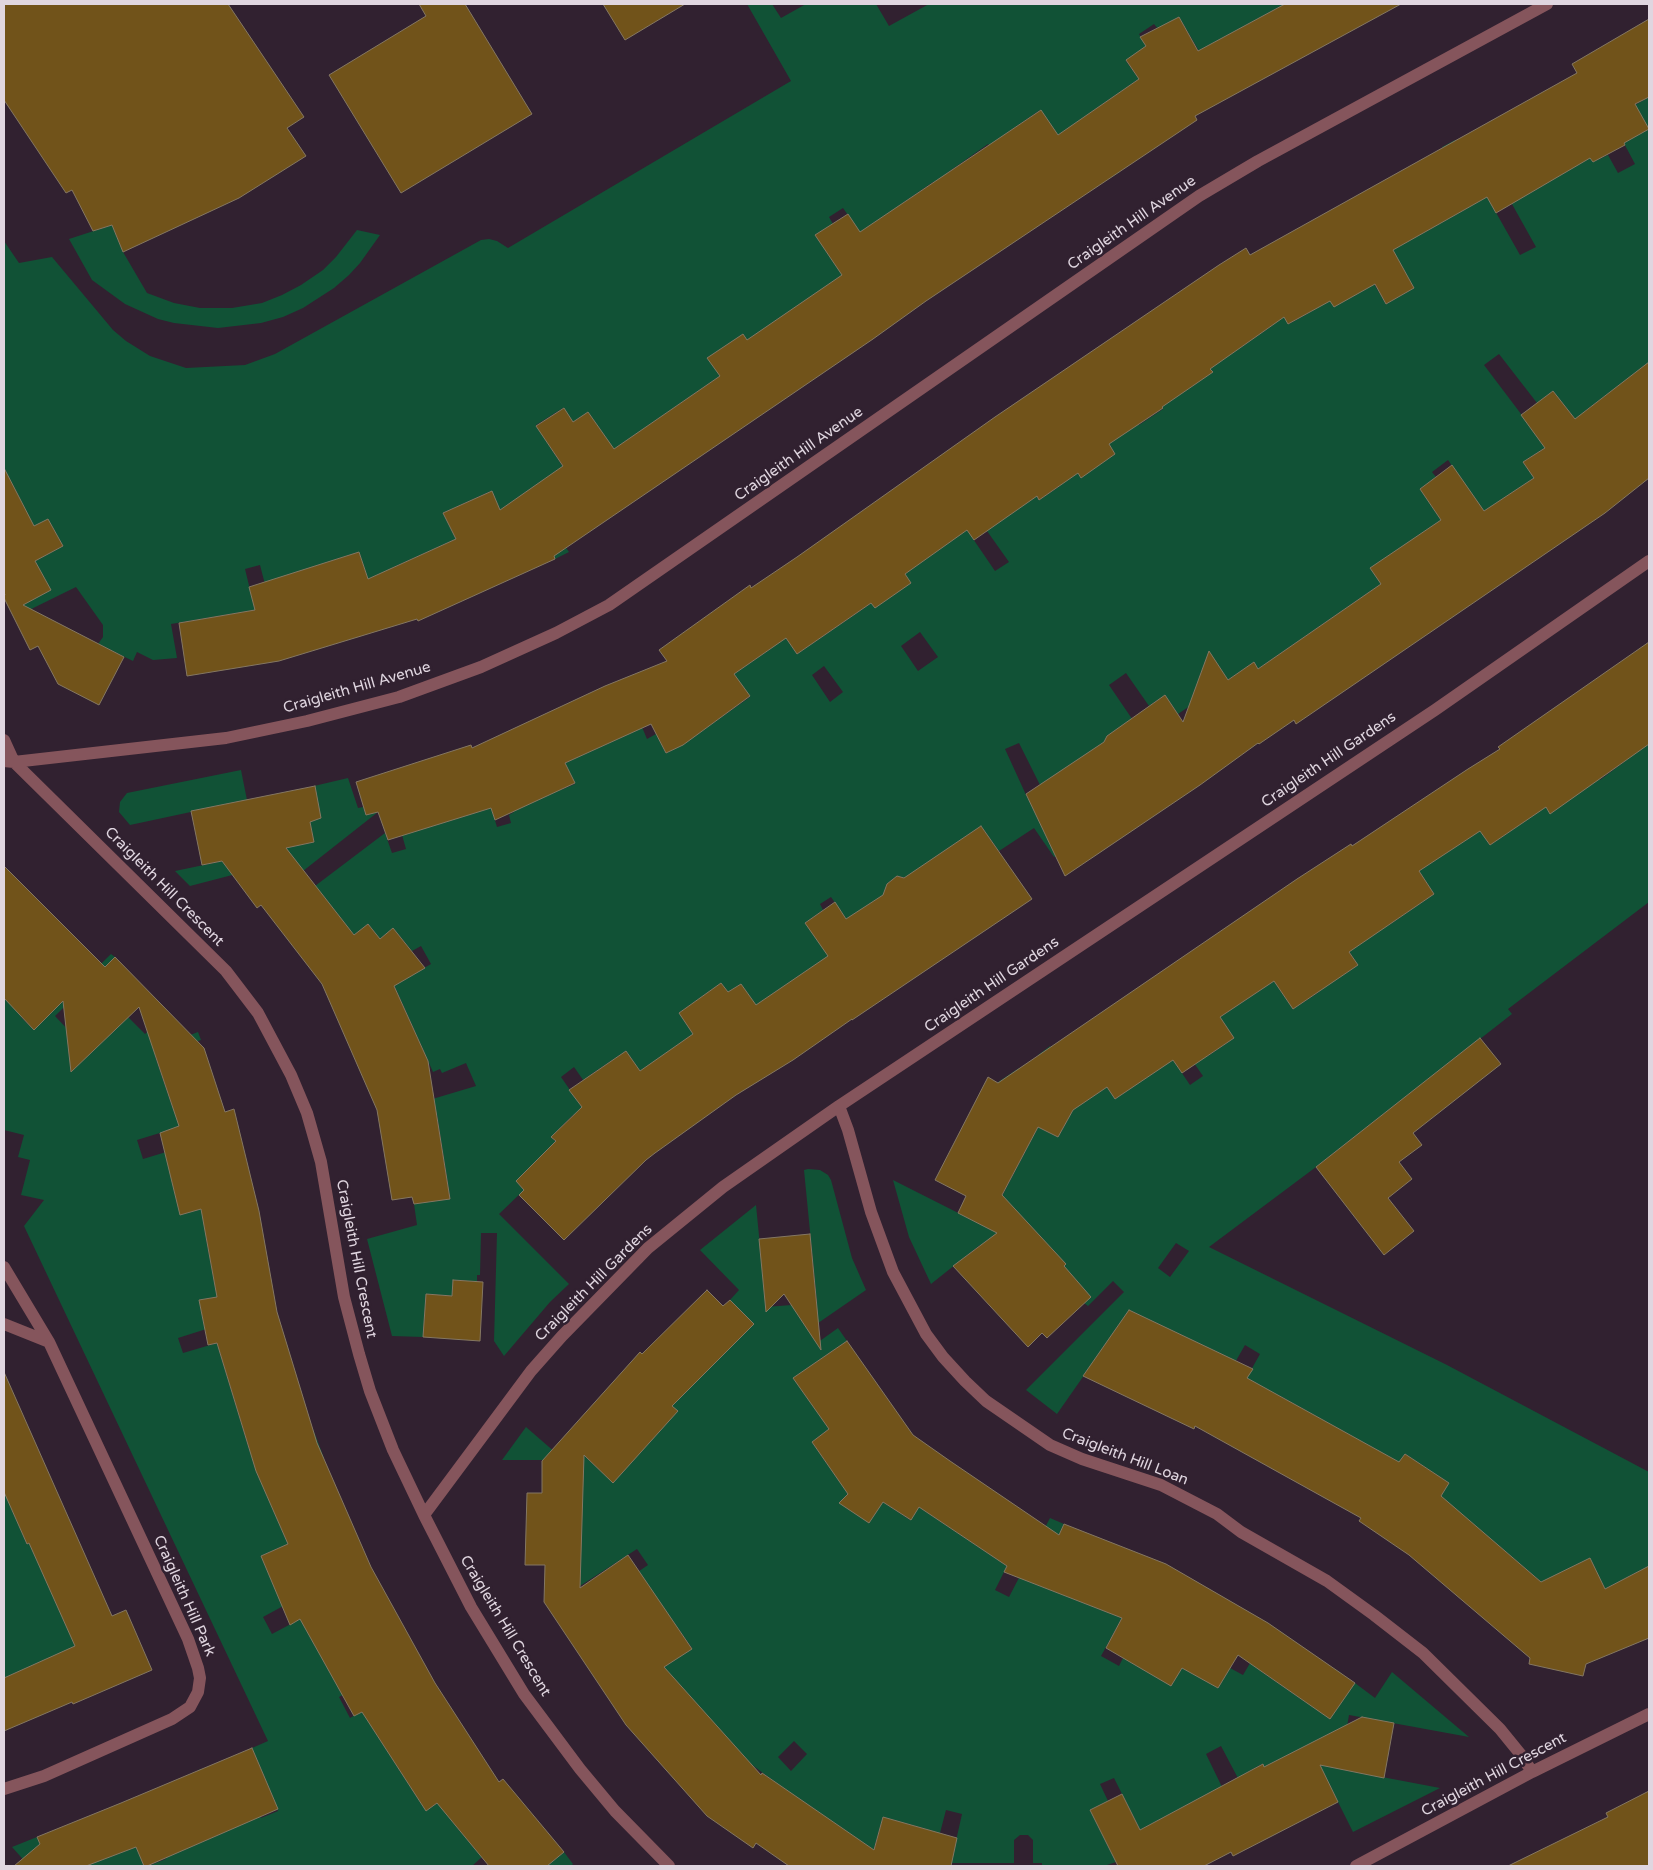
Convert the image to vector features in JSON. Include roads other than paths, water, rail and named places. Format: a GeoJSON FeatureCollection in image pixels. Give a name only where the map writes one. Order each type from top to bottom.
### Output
{"type":"FeatureCollection","features":[{"type":"Feature","properties":{"kind":"street","name":"Craigleith Hill Avenue"},"geometry":{"type":"LineString","coordinates":[[9,762],[226,738],[307,721],[399,697],[481,667],[556,633],[609,605],[1199,196],[1250,165],[1547,4]]}},
{"type":"Feature","properties":{"kind":"street","name":"Craigleith Hill Gardens"},"geometry":{"type":"LineString","coordinates":[[424,1515],[531,1371],[562,1336],[648,1248],[723,1187],[839,1106],[1435,710],[1649,562]]}},
{"type":"Feature","properties":{"kind":"street","name":"Craigleith Hill Crescent"},"geometry":{"type":"LineString","coordinates":[[4,740],[9,762],[226,971],[258,1013],[280,1052],[299,1092],[316,1142],[344,1297],[370,1391],[393,1450],[424,1515],[471,1607],[524,1694],[580,1769],[615,1811],[669,1866]]}},
{"type":"Feature","properties":{"kind":"street","name":"Craigleith Hill Loan"},"geometry":{"type":"LineString","coordinates":[[839,1106],[893,1272],[926,1334],[943,1357],[972,1388],[986,1401],[1050,1445],[1082,1459],[1161,1485],[1217,1514],[1256,1541],[1327,1581],[1423,1653],[1500,1729],[1522,1756],[1532,1772]]}},
{"type":"Feature","properties":{"kind":"street","name":"Craigleith Hill Park"},"geometry":{"type":"LineString","coordinates":[[4,1267],[49,1342],[188,1639],[200,1678],[198,1692],[190,1707],[172,1719],[44,1776],[4,1789]]}},
{"type":"Feature","properties":{"kind":"street"},"geometry":{"type":"LineString","coordinates":[[4,1324],[49,1342]]}},
{"type":"Feature","properties":{"kind":"street","name":"Craigleith Hill Crescent"},"geometry":{"type":"LineString","coordinates":[[1356,1866],[1532,1772],[1649,1714]]}}]}
